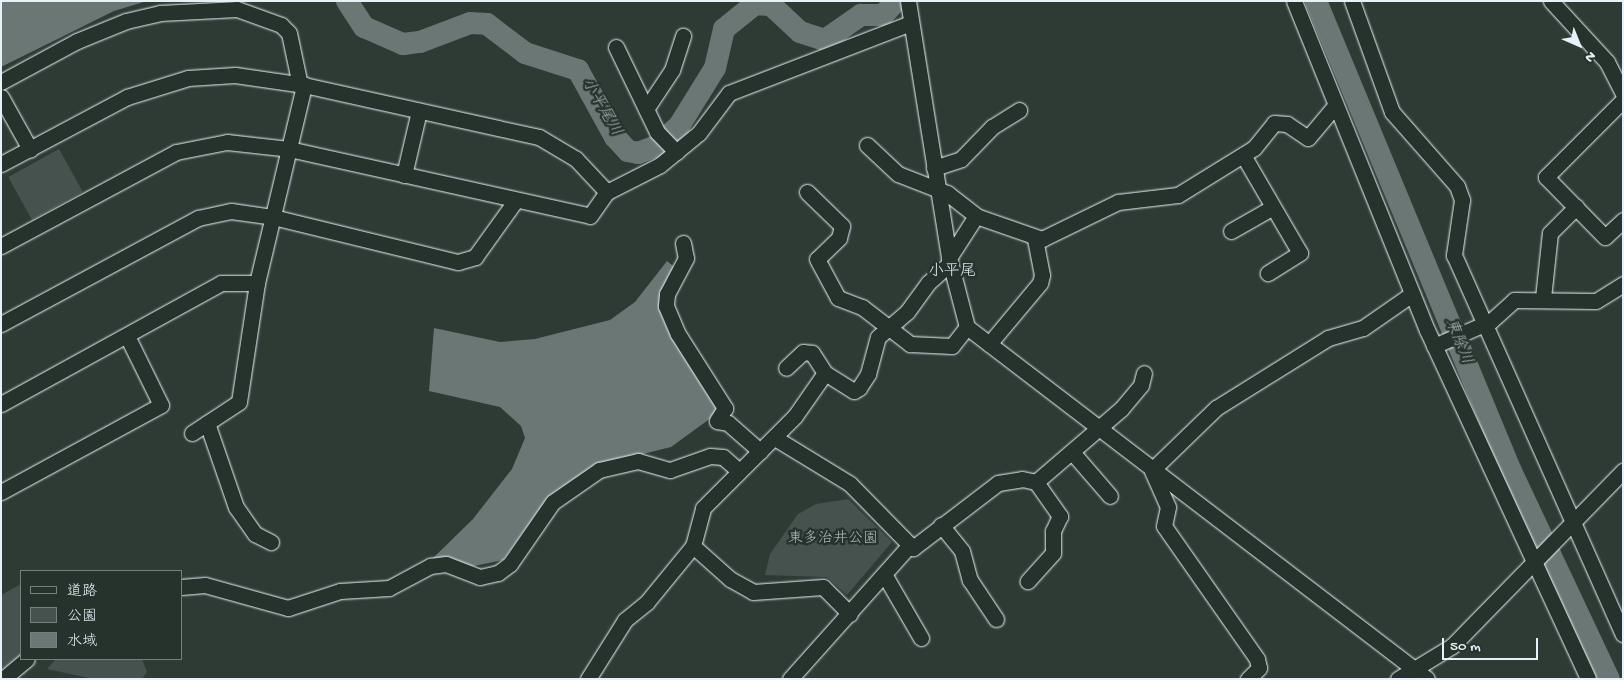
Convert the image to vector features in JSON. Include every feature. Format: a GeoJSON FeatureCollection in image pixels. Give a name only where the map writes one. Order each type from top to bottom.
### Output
{"type":"FeatureCollection","features":[{"type":"Feature","properties":{"kind":"street"},"geometry":{"type":"LineString","coordinates":[[908,1],[949,261],[967,327],[1421,674]]}},
{"type":"Feature","properties":{"kind":"street"},"geometry":{"type":"LineString","coordinates":[[1294,1],[1334,106],[1434,346],[1532,563],[1588,679]]}},
{"type":"Feature","properties":{"kind":"street"},"geometry":{"type":"LineString","coordinates":[[1352,1],[1392,112],[1457,186],[1462,200],[1454,255],[1623,634]]}},
{"type":"Feature","properties":{"kind":"street"},"geometry":{"type":"LineString","coordinates":[[1551,1],[1608,62],[1623,94]]}},
{"type":"Feature","properties":{"kind":"street"},"geometry":{"type":"LineString","coordinates":[[1,82],[78,41],[126,21],[160,13],[237,9],[281,25],[289,33],[302,85],[289,149],[257,282],[239,402],[192,433]]}},
{"type":"Feature","properties":{"kind":"street"},"geometry":{"type":"LineString","coordinates":[[1,246],[176,152],[227,142],[289,149],[590,216],[607,192],[660,166],[699,133],[729,93],[910,23]]}},
{"type":"Feature","properties":{"kind":"street"},"geometry":{"type":"LineString","coordinates":[[646,109],[672,70],[683,36]]}},
{"type":"Feature","properties":{"kind":"street"},"geometry":{"type":"LineString","coordinates":[[616,47],[657,132],[675,152]]}},
{"type":"Feature","properties":{"kind":"street"},"geometry":{"type":"LineString","coordinates":[[1,164],[127,97],[188,78],[235,75],[302,85],[539,137],[576,159],[607,192]]}},
{"type":"Feature","properties":{"kind":"street"},"geometry":{"type":"LineString","coordinates":[[1,97],[30,149]]}},
{"type":"Feature","properties":{"kind":"street"},"geometry":{"type":"LineString","coordinates":[[1623,100],[1546,177],[1605,237],[1623,220]]}},
{"type":"Feature","properties":{"kind":"street"},"geometry":{"type":"LineString","coordinates":[[867,145],[898,174],[938,189],[976,216],[1018,227],[1035,238],[1050,238],[1118,202],[1178,195],[1243,155],[1274,123],[1287,124],[1308,138],[1334,106]]}},
{"type":"Feature","properties":{"kind":"street"},"geometry":{"type":"LineString","coordinates":[[934,168],[961,159],[992,127],[1019,110]]}},
{"type":"Feature","properties":{"kind":"street"},"geometry":{"type":"LineString","coordinates":[[404,175],[419,112]]}},
{"type":"Feature","properties":{"kind":"street"},"geometry":{"type":"LineString","coordinates":[[1243,155],[1300,253],[1268,272]]}},
{"type":"Feature","properties":{"kind":"street"},"geometry":{"type":"LineString","coordinates":[[807,192],[842,226],[840,238],[817,259],[832,290],[910,344],[952,346],[967,327]]}},
{"type":"Feature","properties":{"kind":"street"},"geometry":{"type":"LineString","coordinates":[[1,324],[198,218],[230,211],[273,216],[458,262],[475,257],[516,200]]}},
{"type":"Feature","properties":{"kind":"street"},"geometry":{"type":"LineString","coordinates":[[1231,231],[1273,207]]}},
{"type":"Feature","properties":{"kind":"street"},"geometry":{"type":"LineString","coordinates":[[1543,298],[1550,233],[1576,208]]}},
{"type":"Feature","properties":{"kind":"street"},"geometry":{"type":"LineString","coordinates":[[786,368],[803,352],[812,353],[824,373],[854,391],[859,388],[885,327],[907,312],[928,283],[949,261],[976,216]]}},
{"type":"Feature","properties":{"kind":"street"},"geometry":{"type":"LineString","coordinates":[[989,344],[1040,283],[1042,267],[1035,238]]}},
{"type":"Feature","properties":{"kind":"street"},"geometry":{"type":"LineString","coordinates":[[683,243],[686,258],[667,294],[666,306],[678,334],[725,408],[716,421],[728,423],[760,451]]}},
{"type":"Feature","properties":{"kind":"street"},"geometry":{"type":"LineString","coordinates":[[1,404],[221,284],[257,282]]}},
{"type":"Feature","properties":{"kind":"street"},"geometry":{"type":"LineString","coordinates":[[1434,346],[1484,324],[1514,300],[1543,298],[1596,301],[1623,284]]}},
{"type":"Feature","properties":{"kind":"street"},"geometry":{"type":"LineString","coordinates":[[1152,470],[1216,408],[1256,388],[1328,338],[1363,328],[1412,294]]}},
{"type":"Feature","properties":{"kind":"street"},"geometry":{"type":"LineString","coordinates":[[1,492],[161,405],[127,336]]}},
{"type":"Feature","properties":{"kind":"street"},"geometry":{"type":"LineString","coordinates":[[588,679],[625,620],[647,602],[693,546],[702,508],[738,470],[775,438],[824,373]]}},
{"type":"Feature","properties":{"kind":"street"},"geometry":{"type":"LineString","coordinates":[[1036,482],[1100,428],[1135,395],[1144,373]]}},
{"type":"Feature","properties":{"kind":"street"},"geometry":{"type":"LineString","coordinates":[[207,423],[236,507],[255,534],[271,542]]}},
{"type":"Feature","properties":{"kind":"street"},"geometry":{"type":"LineString","coordinates":[[775,438],[850,484],[913,548],[998,483],[1022,479],[1036,482],[1060,516],[1052,531],[1053,553],[1028,581]]}},
{"type":"Feature","properties":{"kind":"street"},"geometry":{"type":"LineString","coordinates":[[1072,452],[1110,496]]}},
{"type":"Feature","properties":{"kind":"street"},"geometry":{"type":"LineString","coordinates":[[182,587],[205,585],[288,608],[340,591],[389,588],[430,566],[446,564],[480,577],[498,573],[510,564],[553,502],[607,467],[638,461],[670,470],[710,456],[723,457],[738,470]]}},
{"type":"Feature","properties":{"kind":"street"},"geometry":{"type":"LineString","coordinates":[[1152,470],[1168,507],[1164,526],[1257,659],[1259,668],[1248,679]]}},
{"type":"Feature","properties":{"kind":"street"},"geometry":{"type":"LineString","coordinates":[[1398,679],[1421,674],[1452,646],[1561,532],[1623,471]]}},
{"type":"Feature","properties":{"kind":"street"},"geometry":{"type":"LineString","coordinates":[[941,525],[962,551],[970,580],[996,619]]}},
{"type":"Feature","properties":{"kind":"street"},"geometry":{"type":"LineString","coordinates":[[790,679],[910,545]]}},
{"type":"Feature","properties":{"kind":"street"},"geometry":{"type":"LineString","coordinates":[[693,546],[730,580],[754,592],[822,587],[850,614]]}},
{"type":"Feature","properties":{"kind":"street"},"geometry":{"type":"LineString","coordinates":[[884,574],[921,638]]}},
{"type":"Feature","properties":{"kind":"street"},"geometry":{"type":"LineString","coordinates":[[3,679],[25,660]]}},
{"type":"Feature","properties":{"kind":"green space"},"geometry":{"type":"Polygon","coordinates":[[[59,149],[83,192],[32,220],[8,177],[59,149]]]}},
{"type":"Feature","properties":{"kind":"green space","name":"東多治井公園"},"geometry":{"type":"Polygon","coordinates":[[[848,499],[892,542],[847,595],[827,577],[765,575],[770,554],[798,514],[816,504],[848,499]]]}},
{"type":"Feature","properties":{"kind":"green space"},"geometry":{"type":"Polygon","coordinates":[[[20,585],[20,656],[1,673],[1,595],[20,585]]]}},
{"type":"Feature","properties":{"kind":"green space"},"geometry":{"type":"Polygon","coordinates":[[[55,660],[142,660],[147,672],[142,679],[94,679],[47,669],[55,660]]]}},
{"type":"Feature","properties":{"kind":"water"},"geometry":{"type":"Polygon","coordinates":[[[1,1],[147,1],[114,11],[1,67],[1,1]]]}},
{"type":"Feature","properties":{"kind":"water"},"geometry":{"type":"Polygon","coordinates":[[[667,261],[677,269],[660,299],[722,410],[671,447],[639,455],[543,505],[503,560],[469,567],[430,561],[473,519],[512,469],[525,438],[521,426],[500,407],[429,391],[434,328],[500,342],[535,339],[610,320],[635,302],[667,261]]]}},
{"type":"Feature","properties":{"kind":"waterway","name":"小平尾川"},"geometry":{"type":"LineString","coordinates":[[347,1],[364,27],[403,44],[420,42],[470,23],[487,24],[525,53],[578,70],[615,137],[628,151],[638,153],[656,146],[679,126],[715,68],[724,29],[755,4],[771,5],[800,32],[825,40],[861,15],[883,15],[896,1]]}},
{"type":"Feature","properties":{"kind":"waterway","name":"東除川"},"geometry":{"type":"LineString","coordinates":[[1316,1],[1510,469],[1609,679]]}},
{"type":"Feature","properties":{"kind":"district","name":"小平尾"},"geometry":{"type":"Point","coordinates":[952,273]}}]}
